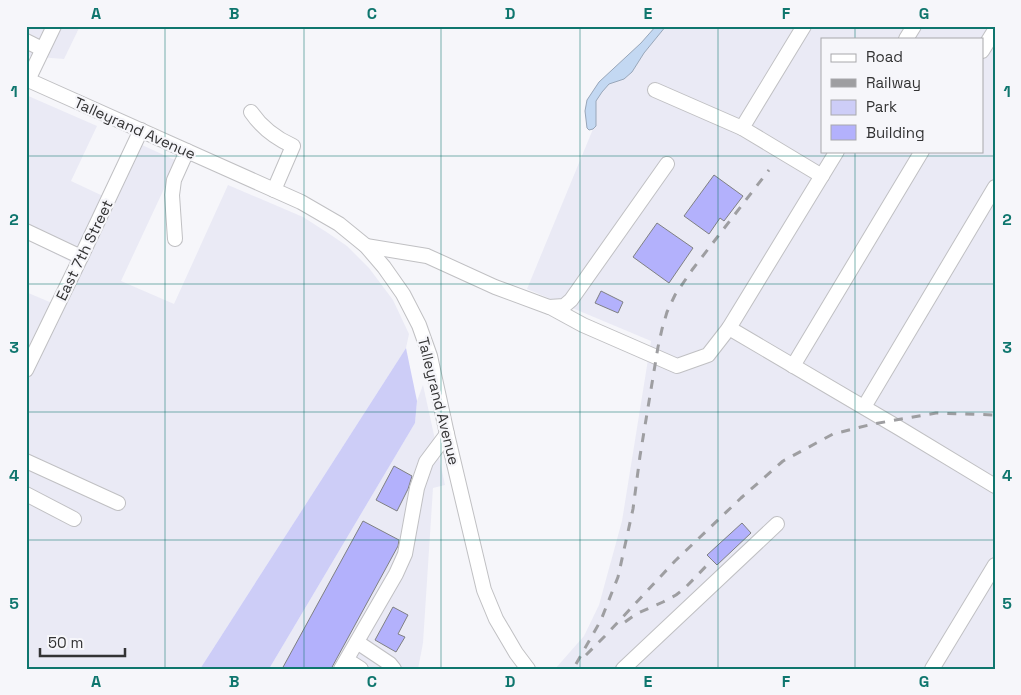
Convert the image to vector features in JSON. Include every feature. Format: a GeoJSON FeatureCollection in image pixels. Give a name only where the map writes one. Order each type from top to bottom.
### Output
{"type":"FeatureCollection","features":[{"type":"Feature","properties":{"kind":"street"},"geometry":{"type":"LineString","coordinates":[[27,80],[54,26]]}},
{"type":"Feature","properties":{"kind":"street"},"geometry":{"type":"LineString","coordinates":[[742,128],[804,26]]}},
{"type":"Feature","properties":{"kind":"street"},"geometry":{"type":"LineString","coordinates":[[907,38],[914,26]]}},
{"type":"Feature","properties":{"kind":"street"},"geometry":{"type":"LineString","coordinates":[[984,48],[995,30]]}},
{"type":"Feature","properties":{"kind":"street"},"geometry":{"type":"LineString","coordinates":[[26,42],[42,49]]}},
{"type":"Feature","properties":{"kind":"street","name":"Talleyrand Avenue"},"geometry":{"type":"LineString","coordinates":[[27,80],[301,202],[339,224],[366,246],[384,267],[403,294],[419,325],[430,356],[484,590],[496,619],[528,669]]}},
{"type":"Feature","properties":{"kind":"street"},"geometry":{"type":"LineString","coordinates":[[655,90],[742,128],[822,176]]}},
{"type":"Feature","properties":{"kind":"street"},"geometry":{"type":"LineString","coordinates":[[251,112],[267,131],[293,146],[274,190]]}},
{"type":"Feature","properties":{"kind":"street","name":"East 7th Street"},"geometry":{"type":"LineString","coordinates":[[26,370],[82,257],[141,130]]}},
{"type":"Feature","properties":{"kind":"street"},"geometry":{"type":"LineString","coordinates":[[175,239],[172,195],[174,180],[187,151]]}},
{"type":"Feature","properties":{"kind":"street"},"geometry":{"type":"LineString","coordinates":[[366,246],[427,256],[495,287],[550,307],[584,325],[678,366],[708,355],[729,328],[837,152]]}},
{"type":"Feature","properties":{"kind":"street"},"geometry":{"type":"LineString","coordinates":[[794,366],[921,152]]}},
{"type":"Feature","properties":{"kind":"street"},"geometry":{"type":"LineString","coordinates":[[550,307],[564,306],[572,300],[667,164]]}},
{"type":"Feature","properties":{"kind":"street"},"geometry":{"type":"LineString","coordinates":[[864,407],[995,186]]}},
{"type":"Feature","properties":{"kind":"street"},"geometry":{"type":"LineString","coordinates":[[26,232],[82,257]]}},
{"type":"Feature","properties":{"kind":"street"},"geometry":{"type":"LineString","coordinates":[[729,328],[995,486]]}},
{"type":"Feature","properties":{"kind":"street"},"geometry":{"type":"LineString","coordinates":[[361,669],[344,664],[396,574],[405,554],[417,488],[426,462],[447,434]]}},
{"type":"Feature","properties":{"kind":"street"},"geometry":{"type":"LineString","coordinates":[[26,460],[118,503]]}},
{"type":"Feature","properties":{"kind":"street"},"geometry":{"type":"LineString","coordinates":[[26,494],[74,519]]}},
{"type":"Feature","properties":{"kind":"street"},"geometry":{"type":"LineString","coordinates":[[623,669],[777,524]]}},
{"type":"Feature","properties":{"kind":"street"},"geometry":{"type":"LineString","coordinates":[[932,669],[995,565]]}},
{"type":"Feature","properties":{"kind":"street"},"geometry":{"type":"LineString","coordinates":[[357,642],[390,664],[394,669]]}},
{"type":"Feature","properties":{"kind":"shaded area"},"geometry":{"type":"Polygon","coordinates":[[[26,26],[80,26],[64,59],[26,56],[26,26]]]}},
{"type":"Feature","properties":{"kind":"shaded area"},"geometry":{"type":"Polygon","coordinates":[[[656,26],[666,26],[644,53],[632,72],[624,79],[609,84],[602,92],[596,101],[596,126],[589,130],[587,128],[585,111],[587,100],[599,82],[641,43],[656,26]]]}},
{"type":"Feature","properties":{"kind":"shaded area"},"geometry":{"type":"Polygon","coordinates":[[[666,26],[995,26],[995,669],[555,669],[584,636],[599,605],[622,521],[651,341],[527,289],[593,129],[596,126],[596,101],[609,84],[624,79],[632,72],[644,53],[666,26]]]}},
{"type":"Feature","properties":{"kind":"shaded area"},"geometry":{"type":"Polygon","coordinates":[[[26,95],[97,126],[71,181],[103,196],[131,140],[177,161],[121,281],[174,304],[228,185],[303,217],[347,246],[369,268],[393,300],[409,334],[406,348],[200,669],[26,669],[26,292],[52,303],[71,262],[26,239],[26,95]]]}},
{"type":"Feature","properties":{"kind":"shaded area"},"geometry":{"type":"Polygon","coordinates":[[[423,385],[445,485],[433,488],[423,643],[418,669],[269,669],[415,423],[417,401],[423,385]]]}},
{"type":"Feature","properties":{"kind":"green space"},"geometry":{"type":"Polygon","coordinates":[[[406,348],[417,401],[415,423],[269,669],[200,669],[406,348]]]}},
{"type":"Feature","properties":{"kind":"building"},"geometry":{"type":"Polygon","coordinates":[[[714,175],[743,196],[724,221],[720,218],[709,234],[684,216],[714,175]]]}},
{"type":"Feature","properties":{"kind":"building"},"geometry":{"type":"Polygon","coordinates":[[[657,223],[693,248],[669,283],[633,257],[657,223]]]}},
{"type":"Feature","properties":{"kind":"building"},"geometry":{"type":"Polygon","coordinates":[[[601,291],[623,302],[618,313],[595,303],[601,291]]]}},
{"type":"Feature","properties":{"kind":"building"},"geometry":{"type":"Polygon","coordinates":[[[394,466],[412,476],[397,511],[376,500],[394,466]]]}},
{"type":"Feature","properties":{"kind":"building"},"geometry":{"type":"Polygon","coordinates":[[[363,521],[399,540],[398,546],[331,669],[282,669],[363,521]]]}},
{"type":"Feature","properties":{"kind":"building"},"geometry":{"type":"Polygon","coordinates":[[[742,523],[751,533],[717,565],[707,555],[742,523]]]}},
{"type":"Feature","properties":{"kind":"building"},"geometry":{"type":"Polygon","coordinates":[[[393,607],[408,615],[398,634],[405,637],[396,652],[375,640],[393,607]]]}},
{"type":"Feature","properties":{"kind":"railway"},"geometry":{"type":"LineString","coordinates":[[576,664],[601,620],[618,577],[633,509],[658,347],[667,312],[675,295],[692,270],[769,170]]}},
{"type":"Feature","properties":{"kind":"railway"},"geometry":{"type":"LineString","coordinates":[[586,655],[675,561],[783,461],[833,434],[873,424],[936,413],[995,415]]}},
{"type":"Feature","properties":{"kind":"railway"},"geometry":{"type":"LineString","coordinates":[[625,622],[636,614],[676,595],[712,560]]}}]}
